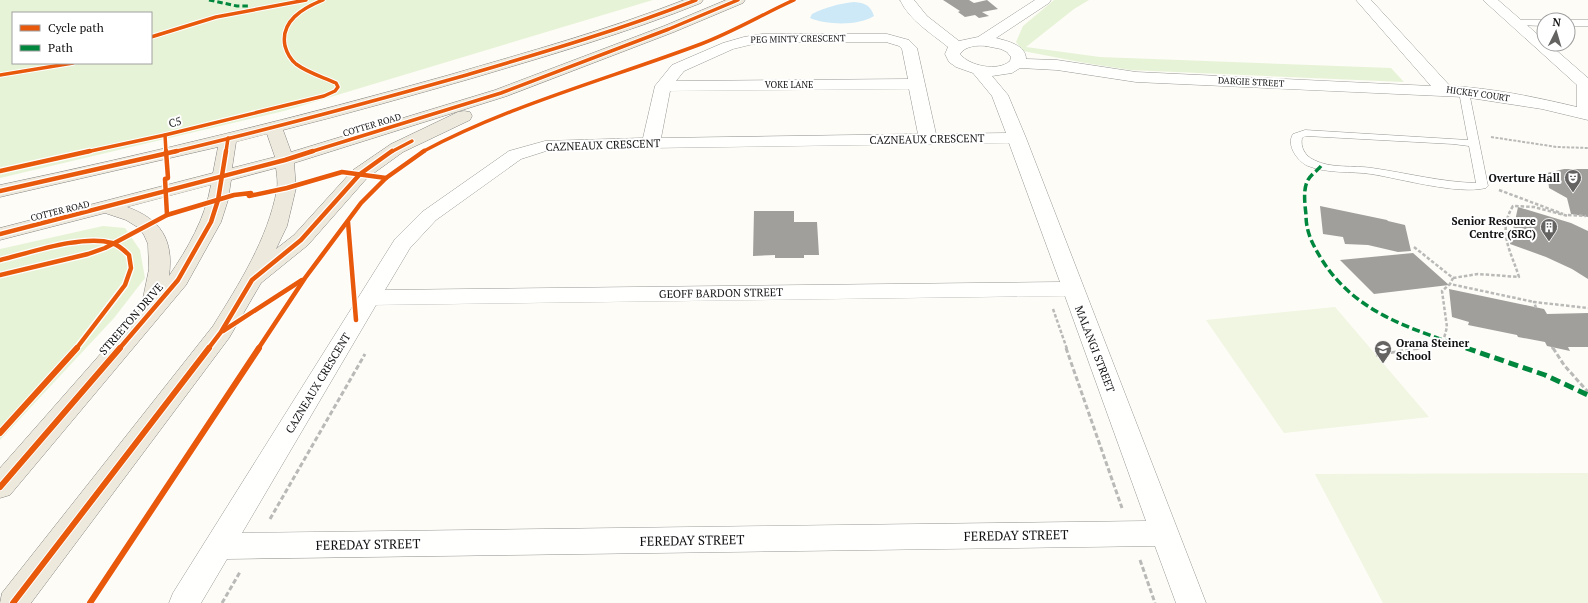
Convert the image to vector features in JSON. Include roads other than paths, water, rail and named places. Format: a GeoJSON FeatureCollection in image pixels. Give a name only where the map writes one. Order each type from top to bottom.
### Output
{"type":"FeatureCollection","features":[{"type":"Feature","properties":{"kind":"main road","name":"COTTER ROAD"},"geometry":{"type":"LineString","coordinates":[[0,191],[228,138],[398,95],[561,47],[696,0]]}},
{"type":"Feature","properties":{"kind":"main road","name":"COTTER ROAD"},"geometry":{"type":"LineString","coordinates":[[0,234],[286,160],[501,93],[704,16],[738,0]]}},
{"type":"Feature","properties":{"kind":"main road"},"geometry":{"type":"LineString","coordinates":[[252,280],[301,240],[360,174],[397,148],[487,106],[501,93]]}},
{"type":"Feature","properties":{"kind":"main road"},"geometry":{"type":"LineString","coordinates":[[13,603],[221,332],[252,280],[277,226],[287,188],[286,160],[273,126]]}},
{"type":"Feature","properties":{"kind":"main road","name":"STREETON DRIVE"},"geometry":{"type":"LineString","coordinates":[[0,487],[178,280],[211,222],[218,200],[228,138]]}},
{"type":"Feature","properties":{"kind":"main road"},"geometry":{"type":"LineString","coordinates":[[107,207],[134,217],[147,225],[155,236],[160,248],[161,268],[152,309]]}},
{"type":"Feature","properties":{"kind":"street"},"geometry":{"type":"LineString","coordinates":[[907,0],[925,22],[957,47]]}},
{"type":"Feature","properties":{"kind":"street"},"geometry":{"type":"LineString","coordinates":[[1012,59],[979,70],[970,68],[956,60],[954,51],[957,47],[978,41],[1016,19],[1044,0]]}},
{"type":"Feature","properties":{"kind":"street","name":"HICKEY COURT"},"geometry":{"type":"LineString","coordinates":[[1363,0],[1445,91],[1464,92],[1542,104],[1586,114],[1585,84],[1490,0]]}},
{"type":"Feature","properties":{"kind":"street"},"geometry":{"type":"LineString","coordinates":[[1000,95],[1012,59],[1016,19]]}},
{"type":"Feature","properties":{"kind":"street"},"geometry":{"type":"LineString","coordinates":[[942,34],[978,41],[993,42],[1012,59]]}},
{"type":"Feature","properties":{"kind":"street","name":"PEG MINTY CRESCENT"},"geometry":{"type":"LineString","coordinates":[[651,143],[663,86],[678,68],[744,40],[762,38],[888,38],[904,43],[909,48],[928,139]]}},
{"type":"Feature","properties":{"kind":"street","name":"DARGIE STREET"},"geometry":{"type":"LineString","coordinates":[[1012,59],[1136,77],[1445,91]]}},
{"type":"Feature","properties":{"kind":"street","name":"MALANGI STREET"},"geometry":{"type":"LineString","coordinates":[[979,70],[1000,95],[1191,603]]}},
{"type":"Feature","properties":{"kind":"street","name":"VOKE LANE"},"geometry":{"type":"LineString","coordinates":[[663,86],[916,84]]}},
{"type":"Feature","properties":{"kind":"street","name":"CAZNEAUX CRESCENT"},"geometry":{"type":"LineString","coordinates":[[184,603],[402,244],[429,216],[514,155],[545,146],[578,144],[1017,138]]}},
{"type":"Feature","properties":{"kind":"street","name":"GEOFF BARDON STREET"},"geometry":{"type":"LineString","coordinates":[[370,298],[1073,288]]}},
{"type":"Feature","properties":{"kind":"street","name":"FEREDAY STREET"},"geometry":{"type":"LineString","coordinates":[[219,546],[1165,533]]}},
{"type":"Feature","properties":{"kind":"lane"},"geometry":{"type":"LineString","coordinates":[[1516,23],[1536,23]]}},
{"type":"Feature","properties":{"kind":"lane"},"geometry":{"type":"LineString","coordinates":[[1576,23],[1588,23]]}},
{"type":"Feature","properties":{"kind":"lane"},"geometry":{"type":"LineString","coordinates":[[1464,92],[1473,138],[1482,186],[1466,187],[1371,172],[1321,166],[1311,163],[1304,158],[1298,150],[1295,142],[1297,136],[1305,133],[1452,141],[1473,138]]}},
{"type":"Feature","properties":{"kind":"water"},"geometry":{"type":"Polygon","coordinates":[[[854,2],[867,5],[871,9],[874,16],[860,22],[851,23],[833,23],[810,18],[812,14],[822,9],[854,2]]]}},
{"type":"Feature","properties":{"kind":"place","name":"Overture Hall"},"geometry":{"type":"Point","coordinates":[1573,193]}},
{"type":"Feature","properties":{"kind":"place","name":"Senior Resource Centre (SRC)"},"geometry":{"type":"Point","coordinates":[1549,242]}},
{"type":"Feature","properties":{"kind":"place","name":"Orana Steiner School"},"geometry":{"type":"Point","coordinates":[1383,364]}}]}
